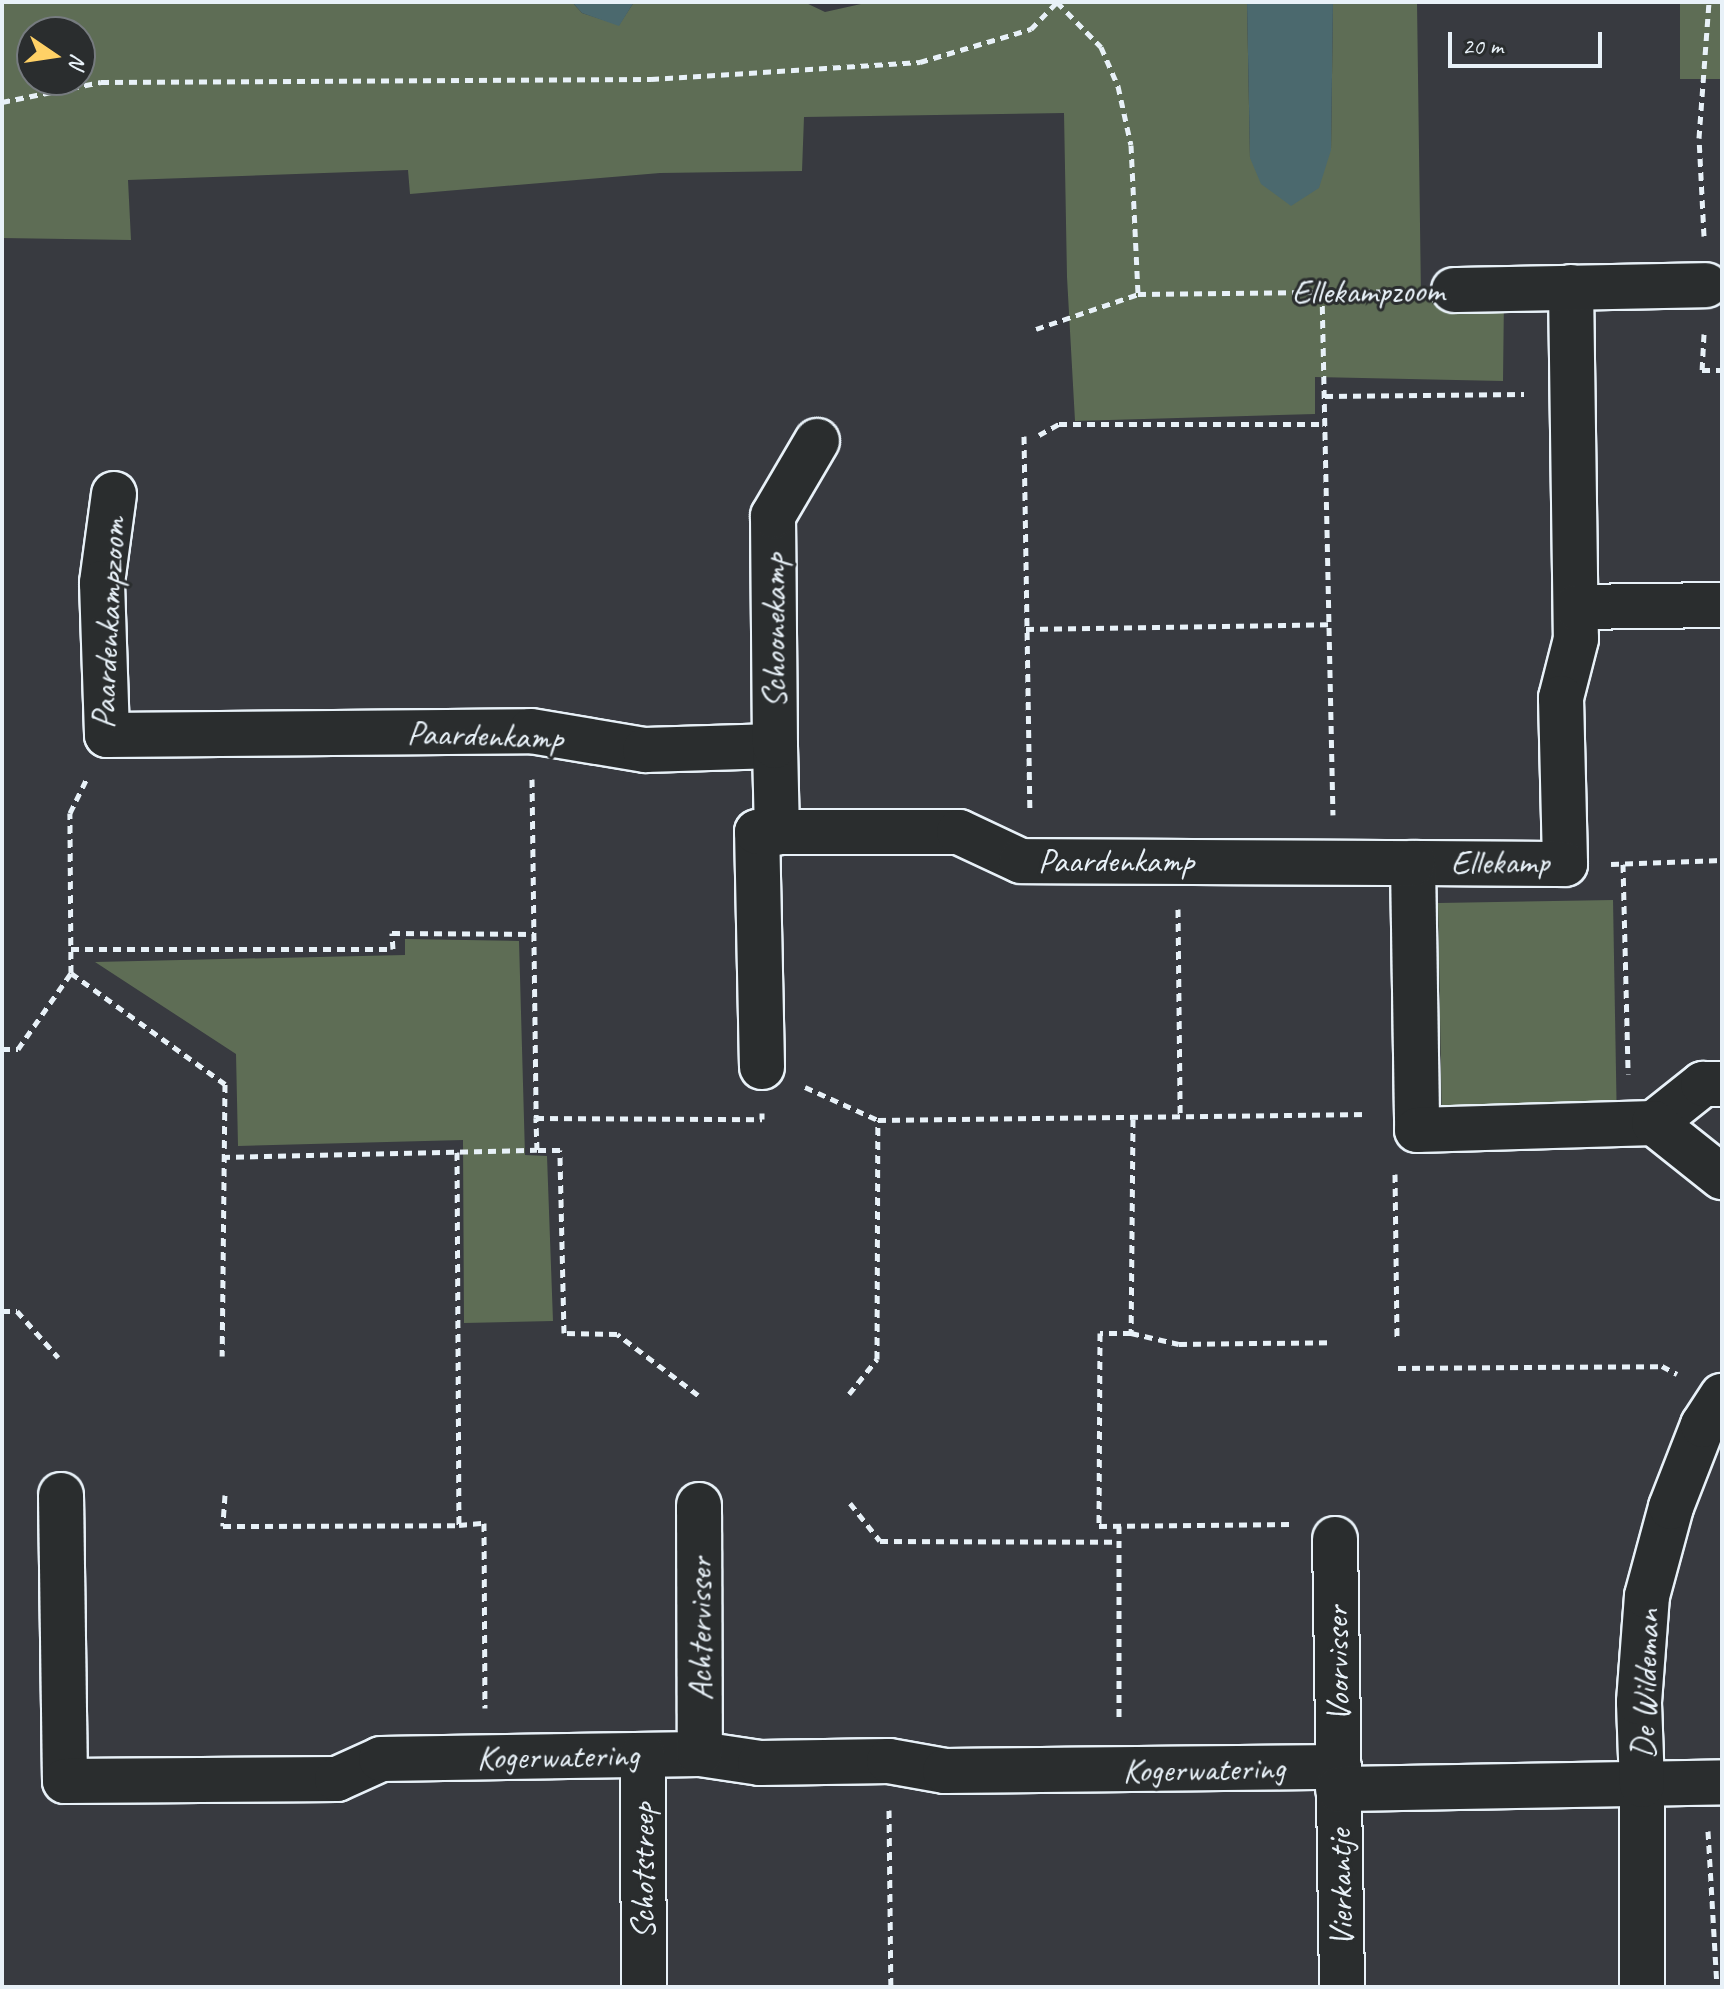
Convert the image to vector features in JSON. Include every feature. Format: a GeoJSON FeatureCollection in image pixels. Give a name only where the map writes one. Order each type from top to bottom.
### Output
{"type":"FeatureCollection","features":[{"type":"Feature","properties":{"kind":"street","name":"Ellekampzoom"},"geometry":{"type":"LineString","coordinates":[[1454,290],[1706,285]]}},
{"type":"Feature","properties":{"kind":"street","name":"Ellekamp"},"geometry":{"type":"LineString","coordinates":[[1406,1113],[1413,863],[1565,864],[1561,698],[1576,639],[1571,287]]}},
{"type":"Feature","properties":{"kind":"street","name":"Schoonekamp"},"geometry":{"type":"LineString","coordinates":[[775,746],[773,516],[817,441]]}},
{"type":"Feature","properties":{"kind":"street","name":"Paardenkampzoom"},"geometry":{"type":"LineString","coordinates":[[107,735],[102,583],[114,494]]}},
{"type":"Feature","properties":{"kind":"street"},"geometry":{"type":"LineString","coordinates":[[1576,607],[1722,605]]}},
{"type":"Feature","properties":{"kind":"street","name":"Paardenkamp"},"geometry":{"type":"LineString","coordinates":[[107,735],[531,731],[645,750],[775,746]]}},
{"type":"Feature","properties":{"kind":"street"},"geometry":{"type":"LineString","coordinates":[[762,1067],[757,832],[777,833],[775,746]]}},
{"type":"Feature","properties":{"kind":"street","name":"Paardenkamp"},"geometry":{"type":"LineString","coordinates":[[777,833],[959,832],[1021,861],[1413,863]]}},
{"type":"Feature","properties":{"kind":"street"},"geometry":{"type":"LineString","coordinates":[[1406,1113],[1417,1130],[1642,1124],[1703,1084],[1722,1084]]}},
{"type":"Feature","properties":{"kind":"street"},"geometry":{"type":"LineString","coordinates":[[1642,1124],[1722,1177]]}},
{"type":"Feature","properties":{"kind":"street","name":"De Wildeman"},"geometry":{"type":"LineString","coordinates":[[1642,1987],[1639,1702],[1647,1596],[1671,1507],[1703,1425],[1704,1387]]}},
{"type":"Feature","properties":{"kind":"street","name":"Kogerwatering"},"geometry":{"type":"LineString","coordinates":[[61,1495],[65,1781],[337,1779],[381,1759],[700,1754],[760,1763],[889,1761],[945,1771],[1120,1771],[1642,1785],[1713,1782]]}},
{"type":"Feature","properties":{"kind":"street","name":"Achtervisser"},"geometry":{"type":"LineString","coordinates":[[699,1505],[700,1754]]}},
{"type":"Feature","properties":{"kind":"street","name":"Voorvisser"},"geometry":{"type":"LineString","coordinates":[[1319,1532],[1338,1778]]}},
{"type":"Feature","properties":{"kind":"street","name":"Schotstreep"},"geometry":{"type":"LineString","coordinates":[[643,1755],[644,1987]]}},
{"type":"Feature","properties":{"kind":"street","name":"Vierkantje"},"geometry":{"type":"LineString","coordinates":[[1338,1778],[1342,1987]]}},
{"type":"Feature","properties":{"kind":"path"},"geometry":{"type":"LineString","coordinates":[[2,102],[101,82],[651,79],[920,62],[1031,29],[1057,2],[1101,47],[1118,86],[1131,145],[1138,294]]}},
{"type":"Feature","properties":{"kind":"path"},"geometry":{"type":"LineString","coordinates":[[1709,2],[1699,138],[1706,285],[1702,370],[1722,370]]}},
{"type":"Feature","properties":{"kind":"path","name":"Ellekampzoom"},"geometry":{"type":"LineString","coordinates":[[1036,329],[1138,294],[1454,290]]}},
{"type":"Feature","properties":{"kind":"path"},"geometry":{"type":"LineString","coordinates":[[1322,292],[1334,862]]}},
{"type":"Feature","properties":{"kind":"path"},"geometry":{"type":"LineString","coordinates":[[1325,396],[1572,393]]}},
{"type":"Feature","properties":{"kind":"path"},"geometry":{"type":"LineString","coordinates":[[1039,435],[1059,424],[1326,424]]}},
{"type":"Feature","properties":{"kind":"path"},"geometry":{"type":"LineString","coordinates":[[1024,436],[1031,860]]}},
{"type":"Feature","properties":{"kind":"path"},"geometry":{"type":"LineString","coordinates":[[1026,629],[1329,624]]}},
{"type":"Feature","properties":{"kind":"path"},"geometry":{"type":"LineString","coordinates":[[531,731],[537,1150]]}},
{"type":"Feature","properties":{"kind":"path","name":"Paardenkampzoom"},"geometry":{"type":"LineString","coordinates":[[71,973],[70,813],[107,735]]}},
{"type":"Feature","properties":{"kind":"path"},"geometry":{"type":"LineString","coordinates":[[1565,864],[1722,860]]}},
{"type":"Feature","properties":{"kind":"path"},"geometry":{"type":"LineString","coordinates":[[1177,861],[1180,1116]]}},
{"type":"Feature","properties":{"kind":"path"},"geometry":{"type":"LineString","coordinates":[[1623,864],[1642,1124]]}},
{"type":"Feature","properties":{"kind":"path"},"geometry":{"type":"LineString","coordinates":[[71,949],[393,949],[392,933],[534,934]]}},
{"type":"Feature","properties":{"kind":"path"},"geometry":{"type":"LineString","coordinates":[[2,1049],[18,1049],[71,973],[225,1084],[222,1356]]}},
{"type":"Feature","properties":{"kind":"path"},"geometry":{"type":"LineString","coordinates":[[536,1118],[762,1119],[762,1067],[878,1120],[1406,1113],[1397,1341]]}},
{"type":"Feature","properties":{"kind":"path"},"geometry":{"type":"LineString","coordinates":[[1131,1333],[1133,1119]]}},
{"type":"Feature","properties":{"kind":"path"},"geometry":{"type":"LineString","coordinates":[[849,1394],[877,1359],[878,1120]]}},
{"type":"Feature","properties":{"kind":"path"},"geometry":{"type":"LineString","coordinates":[[222,1157],[560,1150],[564,1333],[617,1334],[698,1395]]}},
{"type":"Feature","properties":{"kind":"path"},"geometry":{"type":"LineString","coordinates":[[457,1152],[459,1525]]}},
{"type":"Feature","properties":{"kind":"path"},"geometry":{"type":"LineString","coordinates":[[2,1311],[17,1311],[58,1357]]}},
{"type":"Feature","properties":{"kind":"path"},"geometry":{"type":"LineString","coordinates":[[1319,1532],[1099,1526],[1100,1333],[1131,1333],[1179,1344],[1332,1342]]}},
{"type":"Feature","properties":{"kind":"path"},"geometry":{"type":"LineString","coordinates":[[1398,1368],[1662,1366],[1704,1387]]}},
{"type":"Feature","properties":{"kind":"path"},"geometry":{"type":"LineString","coordinates":[[225,1495],[223,1526],[484,1523],[486,1757]]}},
{"type":"Feature","properties":{"kind":"path"},"geometry":{"type":"LineString","coordinates":[[850,1503],[880,1541],[1118,1542]]}},
{"type":"Feature","properties":{"kind":"path"},"geometry":{"type":"LineString","coordinates":[[1119,1526],[1120,1771]]}},
{"type":"Feature","properties":{"kind":"path"},"geometry":{"type":"LineString","coordinates":[[889,1761],[891,1987]]}},
{"type":"Feature","properties":{"kind":"path"},"geometry":{"type":"LineString","coordinates":[[1713,1782],[1717,1987]]}},
{"type":"Feature","properties":{"kind":"green space"},"geometry":{"type":"Polygon","coordinates":[[[2,2],[572,2],[582,13],[619,25],[634,2],[804,2],[825,12],[870,2],[1247,2],[1250,158],[1331,150],[1333,2],[1417,2],[1421,298],[1504,296],[1503,381],[1315,377],[1315,414],[1075,421],[1067,277],[1064,113],[804,117],[802,171],[660,173],[410,194],[408,170],[128,180],[131,240],[2,238],[2,2]]]}},
{"type":"Feature","properties":{"kind":"green space"},"geometry":{"type":"Polygon","coordinates":[[[1680,2],[1722,2],[1722,79],[1680,79],[1680,2]]]}},
{"type":"Feature","properties":{"kind":"green space"},"geometry":{"type":"Polygon","coordinates":[[[1613,900],[1617,1105],[1442,1108],[1438,903],[1613,900]]]}},
{"type":"Feature","properties":{"kind":"green space"},"geometry":{"type":"Polygon","coordinates":[[[405,939],[519,941],[525,1155],[547,1156],[553,1321],[464,1323],[463,1140],[238,1146],[236,1054],[95,962],[405,955],[405,939]]]}},
{"type":"Feature","properties":{"kind":"water"},"geometry":{"type":"Polygon","coordinates":[[[572,2],[634,2],[619,26],[582,13],[572,2]]]}},
{"type":"Feature","properties":{"kind":"water"},"geometry":{"type":"Polygon","coordinates":[[[1247,2],[1333,2],[1331,150],[1319,188],[1291,206],[1261,184],[1250,158],[1247,2]]]}}]}
